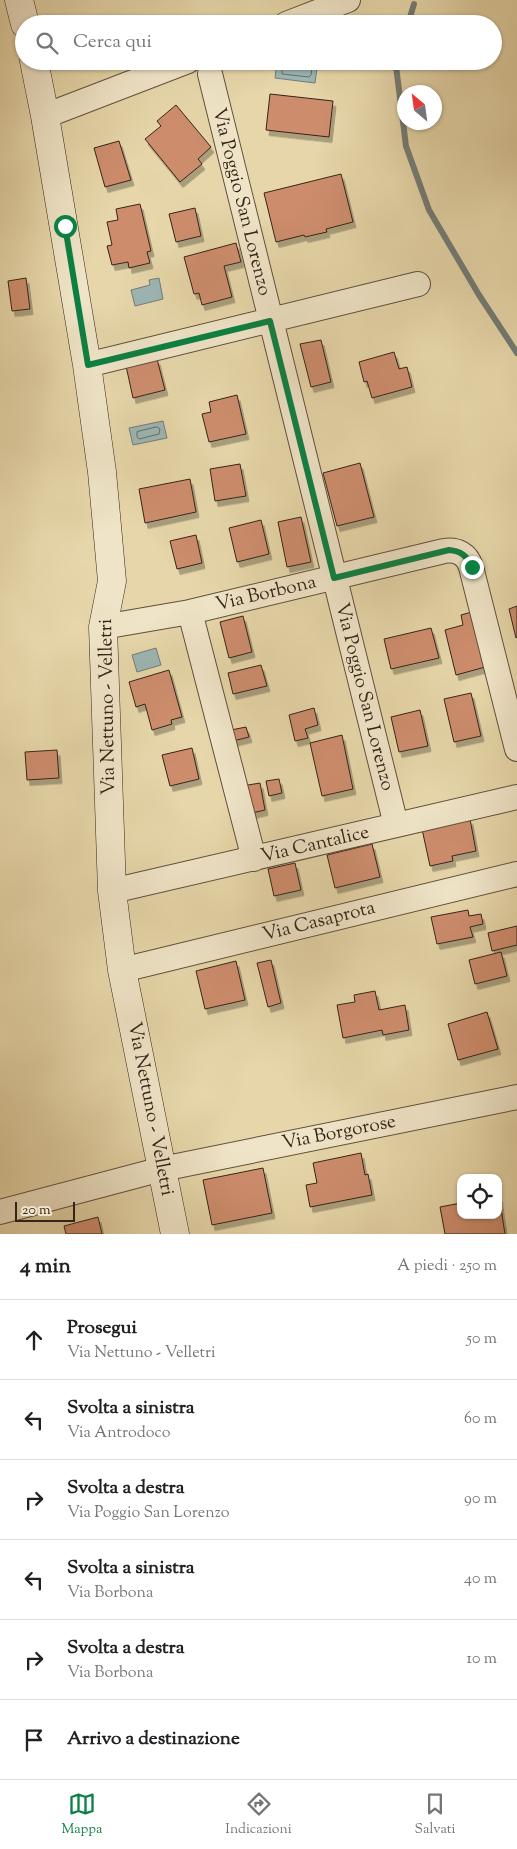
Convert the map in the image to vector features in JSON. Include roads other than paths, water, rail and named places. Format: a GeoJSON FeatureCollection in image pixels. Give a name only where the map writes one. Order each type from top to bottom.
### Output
{"type":"FeatureCollection","features":[{"type":"Feature","properties":{"kind":"main road"},"geometry":{"type":"LineString","coordinates":[[19,0],[23,15]]}},
{"type":"Feature","properties":{"kind":"main road","name":"Via Nettuno - Velletri"},"geometry":{"type":"LineString","coordinates":[[36,70],[88,365],[102,472],[112,581],[103,627],[112,891],[122,970],[176,1234]]}},
{"type":"Feature","properties":{"kind":"street"},"geometry":{"type":"LineString","coordinates":[[309,15],[348,0]]}},
{"type":"Feature","properties":{"kind":"street"},"geometry":{"type":"LineString","coordinates":[[45,116],[165,70]]}},
{"type":"Feature","properties":{"kind":"street","name":"Via Poggio San Lorenzo"},"geometry":{"type":"LineString","coordinates":[[210,74],[396,825]]}},
{"type":"Feature","properties":{"kind":"street"},"geometry":{"type":"LineString","coordinates":[[88,365],[418,284]]}},
{"type":"Feature","properties":{"kind":"street","name":"Via Borbona"},"geometry":{"type":"LineString","coordinates":[[103,627],[190,612],[444,551],[456,551],[465,556],[472,567],[517,749]]}},
{"type":"Feature","properties":{"kind":"street"},"geometry":{"type":"LineString","coordinates":[[190,612],[254,859]]}},
{"type":"Feature","properties":{"kind":"street","name":"Via Cantalice"},"geometry":{"type":"LineString","coordinates":[[112,891],[517,797]]}},
{"type":"Feature","properties":{"kind":"street","name":"Via Casaprota"},"geometry":{"type":"LineString","coordinates":[[122,970],[517,874]]}},
{"type":"Feature","properties":{"kind":"street","name":"Via Borgorose"},"geometry":{"type":"LineString","coordinates":[[0,1212],[162,1169],[517,1097]]}},
{"type":"Feature","properties":{"kind":"water"},"geometry":{"type":"Polygon","coordinates":[[[276,70],[317,70],[315,83],[275,78],[276,70]]]}},
{"type":"Feature","properties":{"kind":"water"},"geometry":{"type":"Polygon","coordinates":[[[159,278],[163,299],[135,306],[131,290],[150,285],[149,280],[159,278]]]}},
{"type":"Feature","properties":{"kind":"water"},"geometry":{"type":"Polygon","coordinates":[[[163,421],[167,438],[133,445],[129,428],[163,421]]]}},
{"type":"Feature","properties":{"kind":"water"},"geometry":{"type":"Polygon","coordinates":[[[156,648],[161,665],[137,672],[132,655],[156,648]]]}},
{"type":"Feature","properties":{"kind":"waterway"},"geometry":{"type":"LineString","coordinates":[[411,15],[414,4]]}},
{"type":"Feature","properties":{"kind":"waterway"},"geometry":{"type":"LineString","coordinates":[[396,70],[406,146],[429,210],[479,295],[517,353]]}}]}
